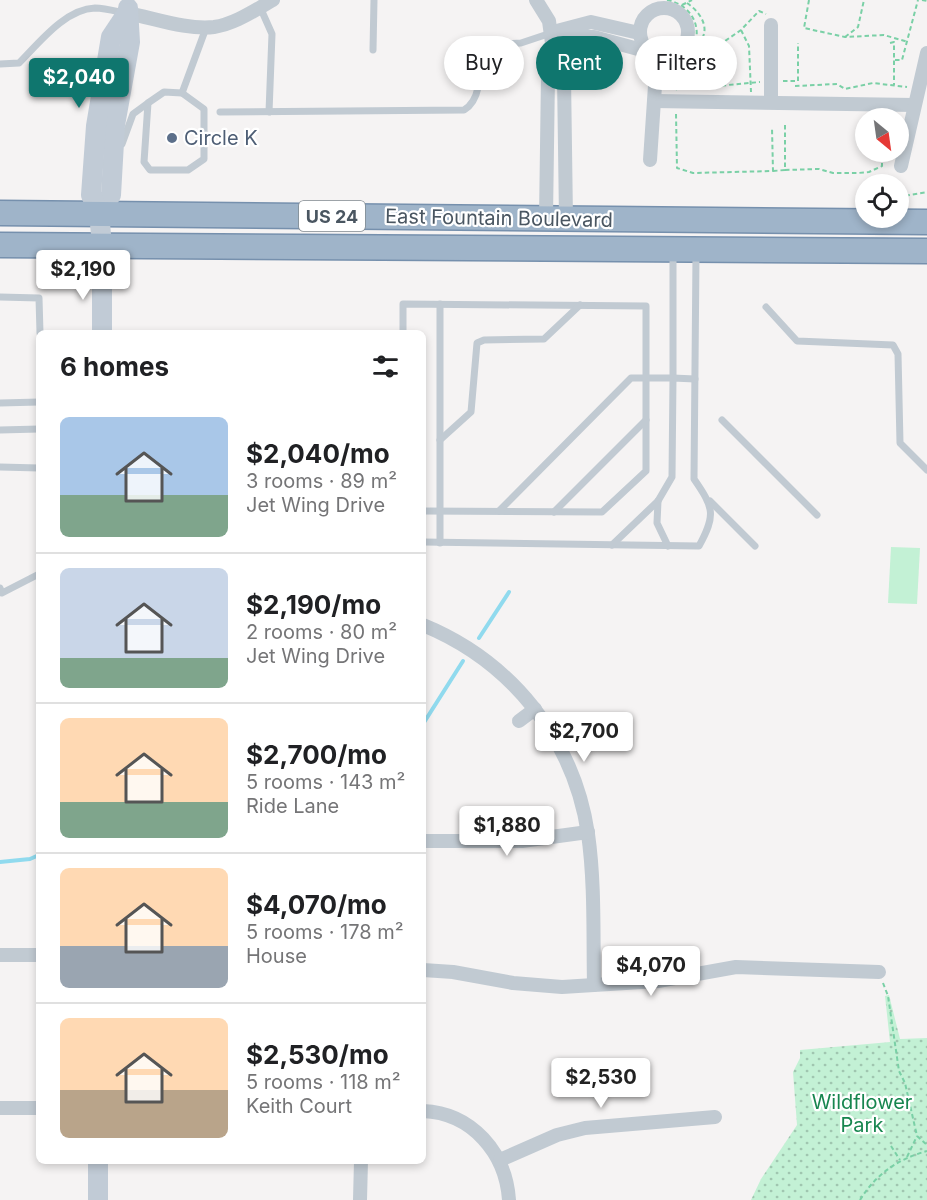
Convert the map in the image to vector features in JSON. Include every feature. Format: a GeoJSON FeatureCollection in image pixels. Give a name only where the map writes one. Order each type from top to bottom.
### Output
{"type":"FeatureCollection","features":[{"type":"Feature","properties":{"kind":"highway","name":"East Fountain Boulevard"},"geometry":{"type":"LineString","coordinates":[[0,213],[927,222]]}},
{"type":"Feature","properties":{"kind":"highway","name":"East Fountain Boulevard"},"geometry":{"type":"LineString","coordinates":[[0,244],[927,251]]}},
{"type":"Feature","properties":{"kind":"main road"},"geometry":{"type":"LineString","coordinates":[[99,213],[111,195],[116,125],[130,42],[128,7]]}},
{"type":"Feature","properties":{"kind":"main road"},"geometry":{"type":"LineString","coordinates":[[102,330],[102,245],[99,213],[91,195],[96,126],[111,37],[128,7]]}},
{"type":"Feature","properties":{"kind":"main road"},"geometry":{"type":"LineString","coordinates":[[98,1164],[98,1200]]}},
{"type":"Feature","properties":{"kind":"street"},"geometry":{"type":"LineString","coordinates":[[536,0],[549,21],[551,36]]}},
{"type":"Feature","properties":{"kind":"street"},"geometry":{"type":"LineString","coordinates":[[128,7],[207,27],[227,24],[269,2]]}},
{"type":"Feature","properties":{"kind":"street"},"geometry":{"type":"LineString","coordinates":[[640,36],[642,20],[653,5],[676,11],[688,28],[686,36]]}},
{"type":"Feature","properties":{"kind":"street"},"geometry":{"type":"LineString","coordinates":[[551,33],[582,23],[608,25],[639,33]]}},
{"type":"Feature","properties":{"kind":"street"},"geometry":{"type":"LineString","coordinates":[[607,36],[608,25]]}},
{"type":"Feature","properties":{"kind":"street"},"geometry":{"type":"LineString","coordinates":[[771,25],[771,102]]}},
{"type":"Feature","properties":{"kind":"street"},"geometry":{"type":"LineString","coordinates":[[551,33],[575,36]]}},
{"type":"Feature","properties":{"kind":"street"},"geometry":{"type":"LineString","coordinates":[[901,166],[927,52]]}},
{"type":"Feature","properties":{"kind":"street"},"geometry":{"type":"LineString","coordinates":[[549,90],[556,219]]}},
{"type":"Feature","properties":{"kind":"street"},"geometry":{"type":"LineString","coordinates":[[556,219],[563,90]]}},
{"type":"Feature","properties":{"kind":"street"},"geometry":{"type":"LineString","coordinates":[[651,160],[654,90]]}},
{"type":"Feature","properties":{"kind":"street"},"geometry":{"type":"LineString","coordinates":[[654,101],[914,105]]}},
{"type":"Feature","properties":{"kind":"street"},"geometry":{"type":"LineString","coordinates":[[426,626],[467,646],[519,689],[554,737],[573,776],[588,832],[594,985]]}},
{"type":"Feature","properties":{"kind":"street"},"geometry":{"type":"LineString","coordinates":[[519,721],[535,709]]}},
{"type":"Feature","properties":{"kind":"street"},"geometry":{"type":"LineString","coordinates":[[426,841],[531,841],[588,832]]}},
{"type":"Feature","properties":{"kind":"street"},"geometry":{"type":"LineString","coordinates":[[0,955],[36,955]]}},
{"type":"Feature","properties":{"kind":"street"},"geometry":{"type":"LineString","coordinates":[[426,970],[541,986],[658,981],[736,967],[879,972]]}},
{"type":"Feature","properties":{"kind":"street"},"geometry":{"type":"LineString","coordinates":[[0,1108],[36,1108]]}},
{"type":"Feature","properties":{"kind":"street"},"geometry":{"type":"LineString","coordinates":[[426,1112],[447,1115],[471,1126],[500,1160],[509,1200]]}},
{"type":"Feature","properties":{"kind":"street"},"geometry":{"type":"LineString","coordinates":[[500,1160],[557,1135],[585,1128],[715,1117]]}},
{"type":"Feature","properties":{"kind":"street"},"geometry":{"type":"LineString","coordinates":[[360,1200],[361,1164]]}},
{"type":"Feature","properties":{"kind":"lane"},"geometry":{"type":"LineString","coordinates":[[373,50],[374,0]]}},
{"type":"Feature","properties":{"kind":"lane"},"geometry":{"type":"LineString","coordinates":[[269,2],[273,40],[269,112]]}},
{"type":"Feature","properties":{"kind":"lane"},"geometry":{"type":"LineString","coordinates":[[0,64],[19,63],[55,27],[81,11],[95,8],[128,7]]}},
{"type":"Feature","properties":{"kind":"lane"},"geometry":{"type":"LineString","coordinates":[[182,93],[207,27]]}},
{"type":"Feature","properties":{"kind":"lane"},"geometry":{"type":"LineString","coordinates":[[220,112],[464,110],[472,104],[478,90],[480,45],[521,43],[551,33]]}},
{"type":"Feature","properties":{"kind":"lane"},"geometry":{"type":"LineString","coordinates":[[114,152],[122,143],[133,114],[148,103],[164,92],[182,93],[204,109],[204,159],[188,170],[150,170],[144,162],[148,103]]}},
{"type":"Feature","properties":{"kind":"lane"},"geometry":{"type":"LineString","coordinates":[[612,545],[657,501],[672,477],[673,378],[684,249]]}},
{"type":"Feature","properties":{"kind":"lane"},"geometry":{"type":"LineString","coordinates":[[684,249],[695,379],[694,479],[710,501],[754,546]]}},
{"type":"Feature","properties":{"kind":"lane"},"geometry":{"type":"LineString","coordinates":[[0,297],[39,298],[40,330]]}},
{"type":"Feature","properties":{"kind":"lane"},"geometry":{"type":"LineString","coordinates":[[403,330],[403,304],[646,306],[646,471],[602,512],[426,512]]}},
{"type":"Feature","properties":{"kind":"lane"},"geometry":{"type":"LineString","coordinates":[[440,304],[440,543]]}},
{"type":"Feature","properties":{"kind":"lane"},"geometry":{"type":"LineString","coordinates":[[440,440],[471,412],[477,343],[484,340],[544,339],[580,305]]}},
{"type":"Feature","properties":{"kind":"lane"},"geometry":{"type":"LineString","coordinates":[[766,307],[797,341],[893,345],[898,354],[900,443],[927,470]]}},
{"type":"Feature","properties":{"kind":"lane"},"geometry":{"type":"LineString","coordinates":[[499,511],[631,378],[695,379]]}},
{"type":"Feature","properties":{"kind":"lane"},"geometry":{"type":"LineString","coordinates":[[0,403],[36,402]]}},
{"type":"Feature","properties":{"kind":"lane"},"geometry":{"type":"LineString","coordinates":[[554,512],[646,420]]}},
{"type":"Feature","properties":{"kind":"lane"},"geometry":{"type":"LineString","coordinates":[[722,420],[817,515]]}},
{"type":"Feature","properties":{"kind":"lane"},"geometry":{"type":"LineString","coordinates":[[0,430],[36,429]]}},
{"type":"Feature","properties":{"kind":"lane"},"geometry":{"type":"LineString","coordinates":[[0,467],[36,468]]}},
{"type":"Feature","properties":{"kind":"lane"},"geometry":{"type":"LineString","coordinates":[[657,501],[657,523],[668,546]]}},
{"type":"Feature","properties":{"kind":"lane"},"geometry":{"type":"LineString","coordinates":[[426,542],[699,546],[711,524],[710,501]]}},
{"type":"Feature","properties":{"kind":"lane"},"geometry":{"type":"LineString","coordinates":[[1,592],[36,575]]}},
{"type":"Feature","properties":{"kind":"path"},"geometry":{"type":"LineString","coordinates":[[667,0],[682,5],[690,12],[698,28],[696,36]]}},
{"type":"Feature","properties":{"kind":"path"},"geometry":{"type":"LineString","coordinates":[[682,5],[692,0]]}},
{"type":"Feature","properties":{"kind":"path"},"geometry":{"type":"LineString","coordinates":[[809,0],[804,28],[845,37],[884,35],[908,42]]}},
{"type":"Feature","properties":{"kind":"path"},"geometry":{"type":"LineString","coordinates":[[845,37],[858,27],[864,0]]}},
{"type":"Feature","properties":{"kind":"path"},"geometry":{"type":"LineString","coordinates":[[895,60],[902,60],[920,0],[927,1]]}},
{"type":"Feature","properties":{"kind":"path"},"geometry":{"type":"LineString","coordinates":[[687,3],[696,9],[704,21],[703,36]]}},
{"type":"Feature","properties":{"kind":"path"},"geometry":{"type":"LineString","coordinates":[[731,36],[741,30],[759,11],[766,15],[771,25]]}},
{"type":"Feature","properties":{"kind":"path"},"geometry":{"type":"LineString","coordinates":[[741,30],[749,46],[753,102]]}},
{"type":"Feature","properties":{"kind":"path"},"geometry":{"type":"LineString","coordinates":[[890,42],[894,42],[894,85]]}},
{"type":"Feature","properties":{"kind":"path"},"geometry":{"type":"LineString","coordinates":[[737,84],[798,81],[798,43]]}},
{"type":"Feature","properties":{"kind":"path"},"geometry":{"type":"LineString","coordinates":[[795,86],[837,84],[845,89],[873,83],[918,90]]}},
{"type":"Feature","properties":{"kind":"path"},"geometry":{"type":"LineString","coordinates":[[677,90],[676,168],[693,173],[785,170],[869,172],[882,166],[882,162]]}},
{"type":"Feature","properties":{"kind":"path"},"geometry":{"type":"LineString","coordinates":[[785,125],[785,170]]}},
{"type":"Feature","properties":{"kind":"path"},"geometry":{"type":"LineString","coordinates":[[772,128],[773,171]]}},
{"type":"Feature","properties":{"kind":"path"},"geometry":{"type":"LineString","coordinates":[[909,195],[927,192]]}},
{"type":"Feature","properties":{"kind":"path"},"geometry":{"type":"LineString","coordinates":[[879,972],[888,996],[899,1071],[905,1083],[917,1136],[927,1145]]}},
{"type":"Feature","properties":{"kind":"path"},"geometry":{"type":"LineString","coordinates":[[907,1157],[917,1136]]}},
{"type":"Feature","properties":{"kind":"path"},"geometry":{"type":"LineString","coordinates":[[891,1146],[900,1160]]}},
{"type":"Feature","properties":{"kind":"path"},"geometry":{"type":"LineString","coordinates":[[860,1200],[871,1184],[900,1160],[927,1151]]}},
{"type":"Feature","properties":{"kind":"green space"},"geometry":{"type":"Polygon","coordinates":[[[891,547],[920,548],[917,604],[888,603],[891,547]]]}},
{"type":"Feature","properties":{"kind":"green space","name":"Wildflower Park"},"geometry":{"type":"Polygon","coordinates":[[[889,995],[900,1039],[927,1038],[927,1200],[751,1200],[761,1179],[797,1125],[793,1072],[800,1058],[800,1050],[890,1042],[885,996],[889,995]]]}},
{"type":"Feature","properties":{"kind":"waterway"},"geometry":{"type":"LineString","coordinates":[[479,638],[509,592]]}},
{"type":"Feature","properties":{"kind":"waterway"},"geometry":{"type":"LineString","coordinates":[[426,719],[463,661]]}},
{"type":"Feature","properties":{"kind":"waterway"},"geometry":{"type":"LineString","coordinates":[[0,862],[36,856]]}},
{"type":"Feature","properties":{"kind":"place","name":"Circle K"},"geometry":{"type":"Point","coordinates":[172,138]}}]}
